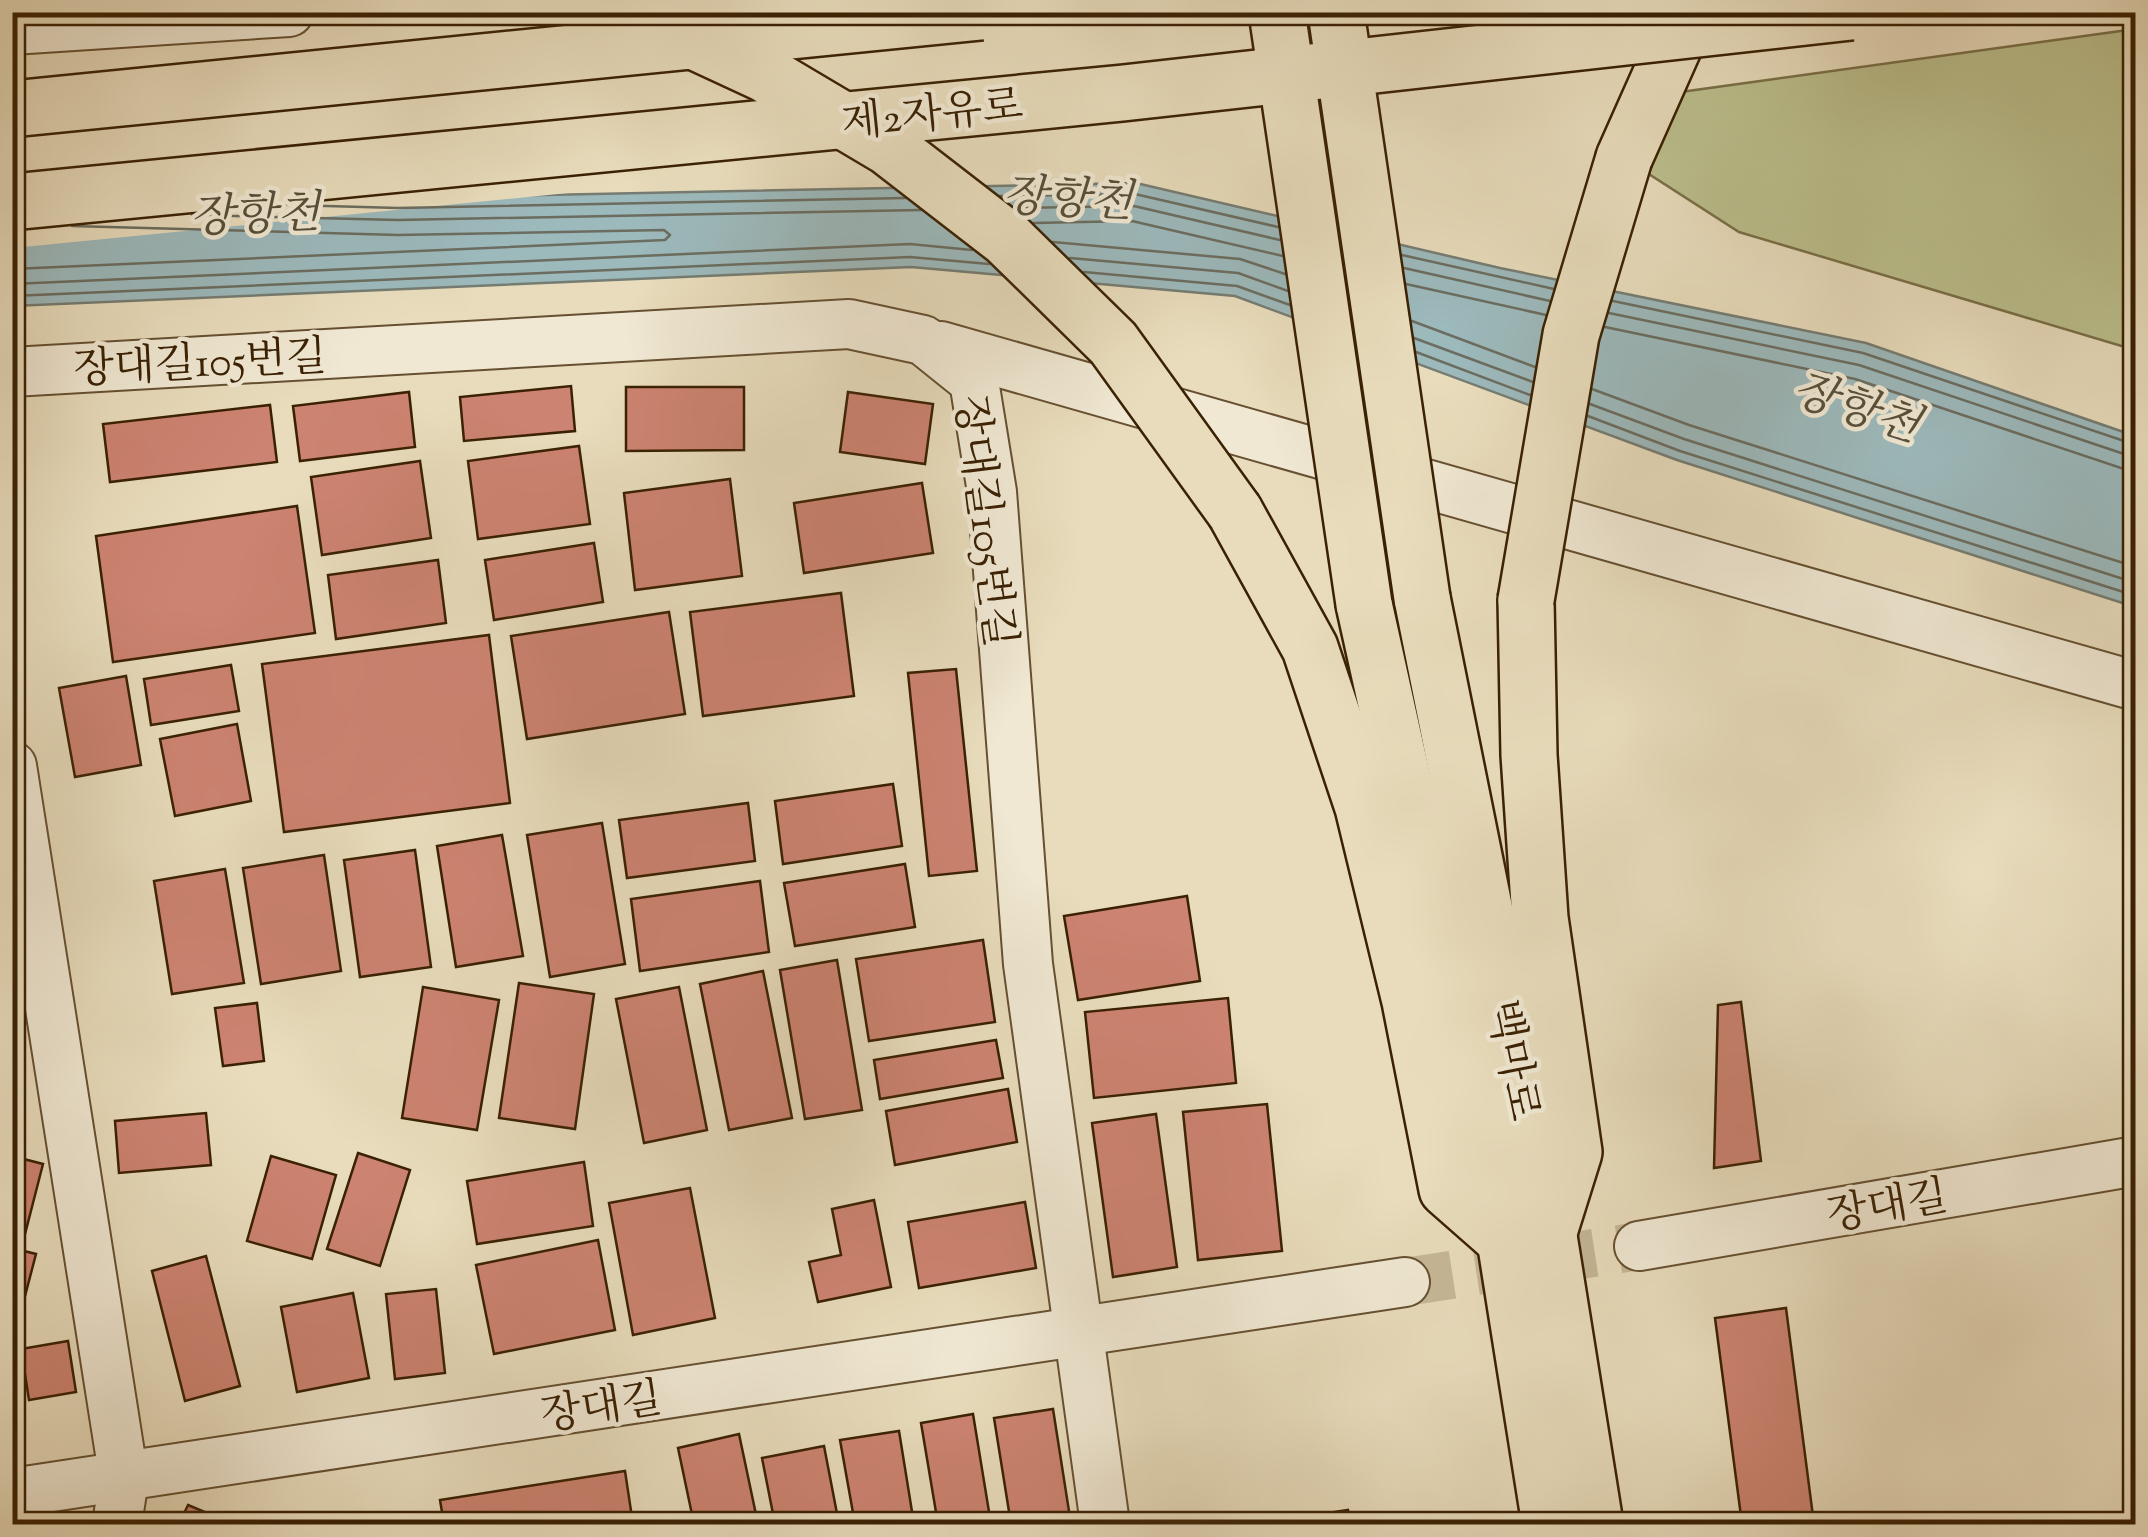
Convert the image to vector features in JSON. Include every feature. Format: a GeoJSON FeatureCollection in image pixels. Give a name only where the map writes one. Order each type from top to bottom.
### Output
{"type":"FeatureCollection","features":[{"type":"Feature","properties":{"kind":"main road"},"geometry":{"type":"LineString","coordinates":[[635,12],[764,74],[888,147],[1007,239],[1113,343],[1235,512],[1310,648],[1362,807],[1410,1001],[1447,1190],[1527,1237],[1574,1152],[1540,918],[1529,756],[1526,600],[1571,335],[1624,158],[1690,12]]}},
{"type":"Feature","properties":{"kind":"main road"},"geometry":{"type":"LineString","coordinates":[[12,109],[980,12]]}},
{"type":"Feature","properties":{"kind":"main road","name":"백마로"},"geometry":{"type":"LineString","coordinates":[[1277,12],[1364,604],[1527,1237],[1595,1524]]}},
{"type":"Feature","properties":{"kind":"main road","name":"백마로"},"geometry":{"type":"LineString","coordinates":[[1336,12],[1422,598],[1527,1237],[1550,1524]]}},
{"type":"Feature","properties":{"kind":"main road","name":"제2자유로"},"geometry":{"type":"LineString","coordinates":[[12,202],[1162,89],[1851,12]]}},
{"type":"Feature","properties":{"kind":"street"},"geometry":{"type":"LineString","coordinates":[[12,30],[289,12]]}},
{"type":"Feature","properties":{"kind":"street","name":"장대길105번길"},"geometry":{"type":"LineString","coordinates":[[12,372],[849,324],[923,340],[974,381],[989,474],[1028,964],[1078,1332]]}},
{"type":"Feature","properties":{"kind":"street"},"geometry":{"type":"LineString","coordinates":[[923,340],[2136,686]]}},
{"type":"Feature","properties":{"kind":"street"},"geometry":{"type":"LineString","coordinates":[[12,766],[120,1501]]}},
{"type":"Feature","properties":{"kind":"street","name":"장대길"},"geometry":{"type":"LineString","coordinates":[[1640,1246],[2136,1162]]}},
{"type":"Feature","properties":{"kind":"street","name":"장대길"},"geometry":{"type":"LineString","coordinates":[[12,1492],[120,1501],[1078,1332],[1405,1282]]}},
{"type":"Feature","properties":{"kind":"street"},"geometry":{"type":"LineString","coordinates":[[1078,1332],[1105,1524]]}},
{"type":"Feature","properties":{"kind":"green space"},"geometry":{"type":"Polygon","coordinates":[[[2135,29],[2135,350],[1739,232],[1624,158],[1652,96],[2135,29]]]}},
{"type":"Feature","properties":{"kind":"water","name":"장항천"},"geometry":{"type":"Polygon","coordinates":[[[1136,183],[1500,268],[1866,343],[2135,436],[2135,607],[1677,460],[1235,296],[911,267],[13,306],[12,187],[398,198],[1136,183]]]}},
{"type":"Feature","properties":{"kind":"pier"},"geometry":{"type":"Polygon","coordinates":[[[12,182],[398,193],[618,188],[13,248],[12,182]]]}},
{"type":"Feature","properties":{"kind":"building"},"geometry":{"type":"Polygon","coordinates":[[[571,386],[575,431],[464,441],[460,397],[571,386]]]}},
{"type":"Feature","properties":{"kind":"building"},"geometry":{"type":"Polygon","coordinates":[[[626,387],[744,387],[744,450],[626,451],[626,387]]]}},
{"type":"Feature","properties":{"kind":"building"},"geometry":{"type":"Polygon","coordinates":[[[409,392],[415,447],[300,461],[293,406],[409,392]]]}},
{"type":"Feature","properties":{"kind":"building"},"geometry":{"type":"Polygon","coordinates":[[[848,392],[933,404],[925,464],[840,452],[848,392]]]}},
{"type":"Feature","properties":{"kind":"building"},"geometry":{"type":"Polygon","coordinates":[[[270,405],[277,462],[110,482],[103,424],[270,405]]]}},
{"type":"Feature","properties":{"kind":"building"},"geometry":{"type":"Polygon","coordinates":[[[579,446],[590,524],[478,539],[468,461],[579,446]]]}},
{"type":"Feature","properties":{"kind":"building"},"geometry":{"type":"Polygon","coordinates":[[[420,461],[431,538],[322,555],[311,477],[420,461]]]}},
{"type":"Feature","properties":{"kind":"building"},"geometry":{"type":"Polygon","coordinates":[[[730,479],[742,576],[635,590],[624,493],[730,479]]]}},
{"type":"Feature","properties":{"kind":"building"},"geometry":{"type":"Polygon","coordinates":[[[922,483],[933,553],[804,573],[794,503],[922,483]]]}},
{"type":"Feature","properties":{"kind":"building"},"geometry":{"type":"Polygon","coordinates":[[[297,506],[315,633],[113,662],[96,536],[297,506]]]}},
{"type":"Feature","properties":{"kind":"building"},"geometry":{"type":"Polygon","coordinates":[[[594,543],[603,602],[494,620],[485,560],[594,543]]]}},
{"type":"Feature","properties":{"kind":"building"},"geometry":{"type":"Polygon","coordinates":[[[438,560],[446,623],[336,639],[328,575],[438,560]]]}},
{"type":"Feature","properties":{"kind":"building"},"geometry":{"type":"Polygon","coordinates":[[[841,593],[854,696],[703,716],[690,612],[841,593]]]}},
{"type":"Feature","properties":{"kind":"building"},"geometry":{"type":"Polygon","coordinates":[[[669,612],[685,714],[527,739],[511,636],[669,612]]]}},
{"type":"Feature","properties":{"kind":"building"},"geometry":{"type":"Polygon","coordinates":[[[489,635],[510,803],[284,832],[262,664],[489,635]]]}},
{"type":"Feature","properties":{"kind":"building"},"geometry":{"type":"Polygon","coordinates":[[[231,665],[239,711],[151,725],[144,679],[231,665]]]}},
{"type":"Feature","properties":{"kind":"building"},"geometry":{"type":"Polygon","coordinates":[[[956,669],[977,871],[929,876],[908,673],[956,669]]]}},
{"type":"Feature","properties":{"kind":"building"},"geometry":{"type":"Polygon","coordinates":[[[126,676],[141,765],[75,777],[59,688],[126,676]]]}},
{"type":"Feature","properties":{"kind":"building"},"geometry":{"type":"Polygon","coordinates":[[[237,724],[251,801],[175,816],[160,739],[237,724]]]}},
{"type":"Feature","properties":{"kind":"building"},"geometry":{"type":"Polygon","coordinates":[[[893,784],[902,846],[783,864],[775,801],[893,784]]]}},
{"type":"Feature","properties":{"kind":"building"},"geometry":{"type":"Polygon","coordinates":[[[748,803],[755,861],[627,878],[619,820],[748,803]]]}},
{"type":"Feature","properties":{"kind":"building"},"geometry":{"type":"Polygon","coordinates":[[[602,823],[625,964],[550,977],[527,835],[602,823]]]}},
{"type":"Feature","properties":{"kind":"building"},"geometry":{"type":"Polygon","coordinates":[[[502,835],[523,956],[456,967],[437,846],[502,835]]]}},
{"type":"Feature","properties":{"kind":"building"},"geometry":{"type":"Polygon","coordinates":[[[415,850],[431,967],[360,977],[344,860],[415,850]]]}},
{"type":"Feature","properties":{"kind":"building"},"geometry":{"type":"Polygon","coordinates":[[[324,855],[341,971],[261,984],[243,868],[324,855]]]}},
{"type":"Feature","properties":{"kind":"building"},"geometry":{"type":"Polygon","coordinates":[[[905,864],[915,927],[795,946],[784,883],[905,864]]]}},
{"type":"Feature","properties":{"kind":"building"},"geometry":{"type":"Polygon","coordinates":[[[225,869],[244,983],[172,994],[154,881],[225,869]]]}},
{"type":"Feature","properties":{"kind":"building"},"geometry":{"type":"Polygon","coordinates":[[[760,881],[769,952],[640,971],[631,899],[760,881]]]}},
{"type":"Feature","properties":{"kind":"building"},"geometry":{"type":"Polygon","coordinates":[[[1187,896],[1200,981],[1078,1000],[1064,916],[1187,896]]]}},
{"type":"Feature","properties":{"kind":"building"},"geometry":{"type":"Polygon","coordinates":[[[983,940],[995,1022],[869,1041],[856,959],[983,940]]]}},
{"type":"Feature","properties":{"kind":"building"},"geometry":{"type":"Polygon","coordinates":[[[837,960],[862,1110],[805,1119],[780,970],[837,960]]]}},
{"type":"Feature","properties":{"kind":"building"},"geometry":{"type":"Polygon","coordinates":[[[763,971],[792,1118],[729,1130],[700,984],[763,971]]]}},
{"type":"Feature","properties":{"kind":"building"},"geometry":{"type":"Polygon","coordinates":[[[519,983],[594,994],[575,1129],[499,1118],[519,983]]]}},
{"type":"Feature","properties":{"kind":"building"},"geometry":{"type":"Polygon","coordinates":[[[423,987],[499,1000],[477,1130],[402,1118],[423,987]]]}},
{"type":"Feature","properties":{"kind":"building"},"geometry":{"type":"Polygon","coordinates":[[[679,987],[707,1130],[644,1143],[616,999],[679,987]]]}},
{"type":"Feature","properties":{"kind":"building"},"geometry":{"type":"Polygon","coordinates":[[[1228,998],[1236,1083],[1094,1098],[1085,1012],[1228,998]]]}},
{"type":"Feature","properties":{"kind":"building"},"geometry":{"type":"Polygon","coordinates":[[[1741,1002],[1761,1161],[1714,1168],[1718,1005],[1741,1002]]]}},
{"type":"Feature","properties":{"kind":"building"},"geometry":{"type":"Polygon","coordinates":[[[257,1003],[264,1061],[223,1066],[215,1008],[257,1003]]]}},
{"type":"Feature","properties":{"kind":"building"},"geometry":{"type":"Polygon","coordinates":[[[996,1040],[1003,1078],[880,1099],[874,1060],[996,1040]]]}},
{"type":"Feature","properties":{"kind":"building"},"geometry":{"type":"Polygon","coordinates":[[[1008,1089],[1017,1142],[895,1165],[886,1111],[1008,1089]]]}},
{"type":"Feature","properties":{"kind":"building"},"geometry":{"type":"Polygon","coordinates":[[[1267,1104],[1282,1251],[1198,1260],[1183,1112],[1267,1104]]]}},
{"type":"Feature","properties":{"kind":"building"},"geometry":{"type":"Polygon","coordinates":[[[206,1113],[211,1165],[119,1173],[115,1121],[206,1113]]]}},
{"type":"Feature","properties":{"kind":"building"},"geometry":{"type":"Polygon","coordinates":[[[1156,1114],[1177,1267],[1113,1277],[1092,1123],[1156,1114]]]}},
{"type":"Feature","properties":{"kind":"building"},"geometry":{"type":"Polygon","coordinates":[[[358,1153],[410,1170],[380,1266],[327,1249],[358,1153]]]}},
{"type":"Feature","properties":{"kind":"building"},"geometry":{"type":"Polygon","coordinates":[[[12,1156],[43,1164],[24,1238],[12,1235],[12,1156]]]}},
{"type":"Feature","properties":{"kind":"building"},"geometry":{"type":"Polygon","coordinates":[[[271,1156],[336,1175],[312,1259],[247,1241],[271,1156]]]}},
{"type":"Feature","properties":{"kind":"building"},"geometry":{"type":"Polygon","coordinates":[[[584,1162],[593,1226],[477,1244],[467,1181],[584,1162]]]}},
{"type":"Feature","properties":{"kind":"building"},"geometry":{"type":"Polygon","coordinates":[[[690,1188],[715,1318],[633,1335],[609,1203],[690,1188]]]}},
{"type":"Feature","properties":{"kind":"building"},"geometry":{"type":"Polygon","coordinates":[[[874,1200],[891,1287],[818,1302],[809,1262],[841,1255],[832,1209],[874,1200]]]}},
{"type":"Feature","properties":{"kind":"building"},"geometry":{"type":"Polygon","coordinates":[[[1025,1202],[1036,1268],[919,1288],[908,1222],[1025,1202]]]}},
{"type":"Feature","properties":{"kind":"building"},"geometry":{"type":"Polygon","coordinates":[[[598,1240],[615,1330],[494,1354],[476,1265],[598,1240]]]}},
{"type":"Feature","properties":{"kind":"building"},"geometry":{"type":"Polygon","coordinates":[[[12,1248],[36,1254],[25,1296],[12,1293],[12,1248]]]}},
{"type":"Feature","properties":{"kind":"building"},"geometry":{"type":"Polygon","coordinates":[[[206,1256],[240,1386],[185,1401],[152,1271],[206,1256]]]}},
{"type":"Feature","properties":{"kind":"building"},"geometry":{"type":"Polygon","coordinates":[[[436,1289],[445,1373],[395,1379],[386,1294],[436,1289]]]}},
{"type":"Feature","properties":{"kind":"building"},"geometry":{"type":"Polygon","coordinates":[[[353,1293],[369,1378],[297,1392],[281,1307],[353,1293]]]}},
{"type":"Feature","properties":{"kind":"building"},"geometry":{"type":"Polygon","coordinates":[[[1786,1308],[1814,1524],[1742,1524],[1715,1318],[1786,1308]]]}},
{"type":"Feature","properties":{"kind":"building"},"geometry":{"type":"Polygon","coordinates":[[[12,1310],[21,1312],[12,1346],[12,1310]]]}},
{"type":"Feature","properties":{"kind":"building"},"geometry":{"type":"Polygon","coordinates":[[[68,1341],[76,1392],[29,1400],[21,1349],[68,1341]]]}},
{"type":"Feature","properties":{"kind":"building"},"geometry":{"type":"Polygon","coordinates":[[[12,1357],[19,1400],[12,1400],[12,1357]]]}},
{"type":"Feature","properties":{"kind":"building"},"geometry":{"type":"Polygon","coordinates":[[[1053,1409],[1071,1524],[1011,1524],[994,1418],[1053,1409]]]}},
{"type":"Feature","properties":{"kind":"building"},"geometry":{"type":"Polygon","coordinates":[[[973,1414],[991,1524],[938,1524],[921,1423],[973,1414]]]}},
{"type":"Feature","properties":{"kind":"building"},"geometry":{"type":"Polygon","coordinates":[[[899,1431],[914,1524],[855,1524],[840,1440],[899,1431]]]}},
{"type":"Feature","properties":{"kind":"building"},"geometry":{"type":"Polygon","coordinates":[[[739,1434],[758,1524],[694,1524],[678,1448],[739,1434]]]}},
{"type":"Feature","properties":{"kind":"building"},"geometry":{"type":"Polygon","coordinates":[[[824,1446],[839,1524],[775,1524],[762,1458],[824,1446]]]}},
{"type":"Feature","properties":{"kind":"building"},"geometry":{"type":"Polygon","coordinates":[[[625,1471],[633,1524],[444,1524],[440,1500],[625,1471]]]}},
{"type":"Feature","properties":{"kind":"building"},"geometry":{"type":"Polygon","coordinates":[[[188,1505],[233,1524],[179,1524],[188,1505]]]}},
{"type":"Feature","properties":{"kind":"building"},"geometry":{"type":"Polygon","coordinates":[[[1348,1510],[1351,1524],[1255,1524],[1348,1510]]]}},
{"type":"Feature","properties":{"kind":"tunnel"},"geometry":{"type":"LineString","coordinates":[[1405,1282],[1639,1246]]}}]}
